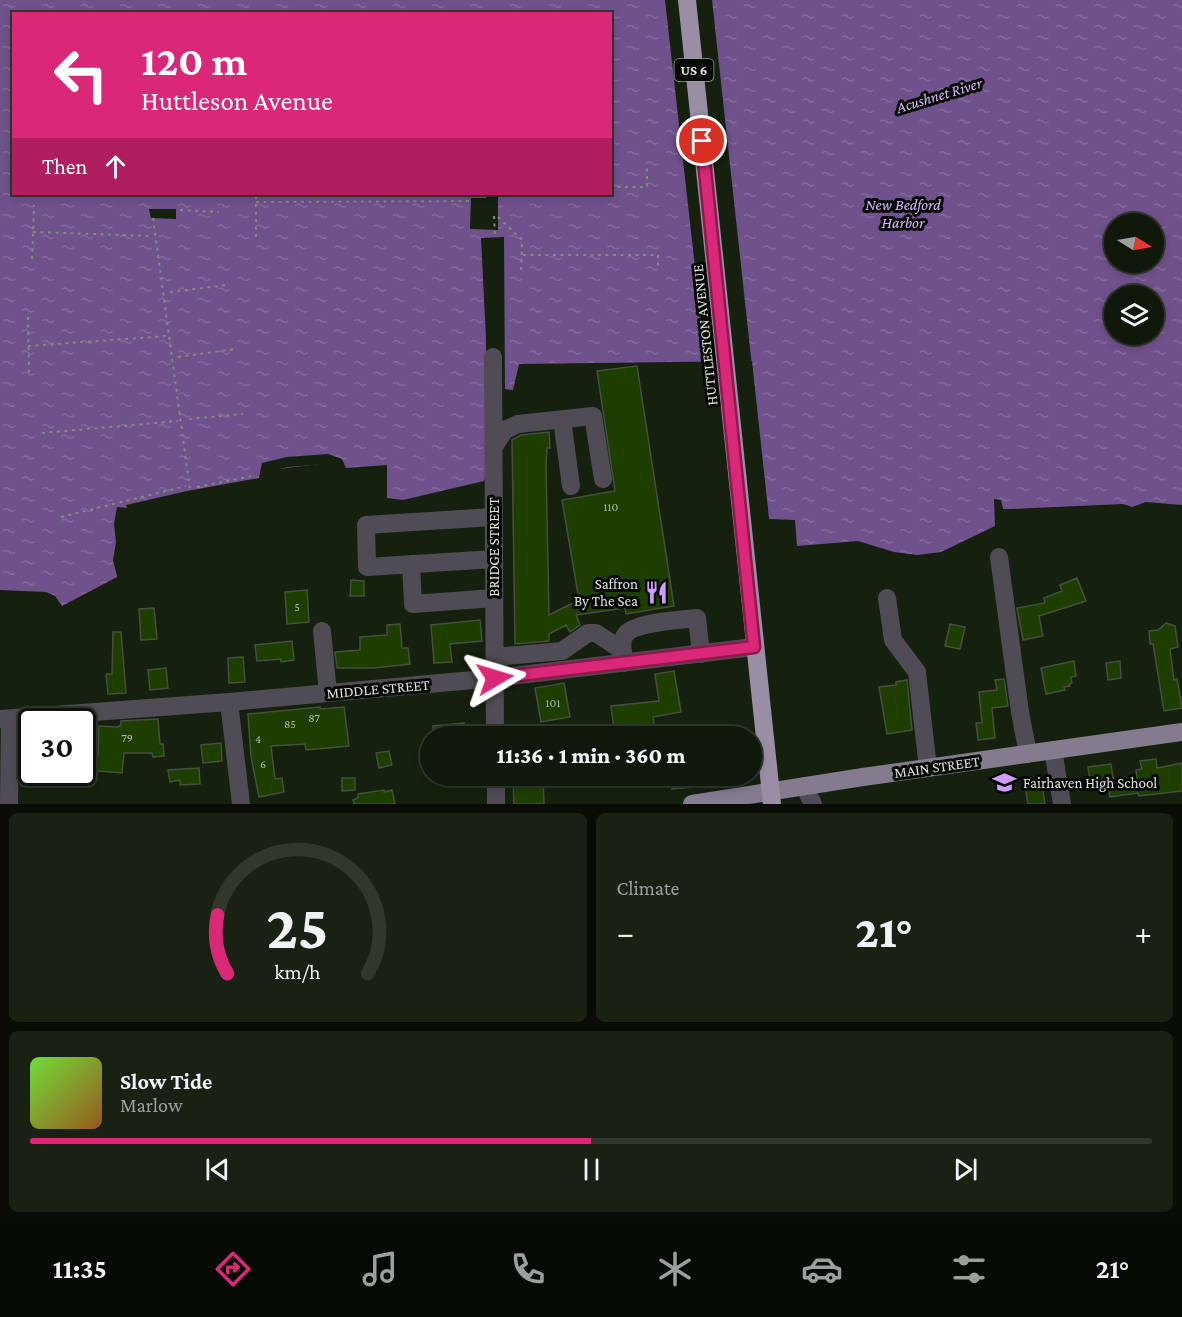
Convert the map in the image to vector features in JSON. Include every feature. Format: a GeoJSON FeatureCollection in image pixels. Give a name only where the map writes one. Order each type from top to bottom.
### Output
{"type":"FeatureCollection","features":[{"type":"Feature","properties":{"kind":"highway","name":"HUTTLESTON AVENUE"},"geometry":{"type":"LineString","coordinates":[[687,0],[754,647]]}},
{"type":"Feature","properties":{"kind":"highway","name":"US 6"},"geometry":{"type":"LineString","coordinates":[[754,647],[771,798]]}},
{"type":"Feature","properties":{"kind":"main road","name":"MAIN STREET"},"geometry":{"type":"LineString","coordinates":[[692,804],[771,798],[804,786],[1182,732]]}},
{"type":"Feature","properties":{"kind":"street","name":"BRIDGE STREET"},"geometry":{"type":"LineString","coordinates":[[493,357],[495,726]]}},
{"type":"Feature","properties":{"kind":"street"},"geometry":{"type":"LineString","coordinates":[[493,448],[505,430],[518,424],[593,416],[603,479]]}},
{"type":"Feature","properties":{"kind":"street"},"geometry":{"type":"LineString","coordinates":[[562,420],[571,486]]}},
{"type":"Feature","properties":{"kind":"street"},"geometry":{"type":"LineString","coordinates":[[494,517],[366,525],[367,567],[494,559]]}},
{"type":"Feature","properties":{"kind":"street"},"geometry":{"type":"LineString","coordinates":[[999,557],[1020,712],[1029,754]]}},
{"type":"Feature","properties":{"kind":"street"},"geometry":{"type":"LineString","coordinates":[[411,564],[413,604],[494,598]]}},
{"type":"Feature","properties":{"kind":"street"},"geometry":{"type":"LineString","coordinates":[[887,598],[893,640],[917,672],[928,768]]}},
{"type":"Feature","properties":{"kind":"street"},"geometry":{"type":"LineString","coordinates":[[623,657],[622,644],[626,634],[637,626],[697,618],[701,654]]}},
{"type":"Feature","properties":{"kind":"street"},"geometry":{"type":"LineString","coordinates":[[322,631],[328,693]]}},
{"type":"Feature","properties":{"kind":"street"},"geometry":{"type":"LineString","coordinates":[[495,657],[561,651],[588,633],[596,633],[623,657]]}},
{"type":"Feature","properties":{"kind":"street","name":"MIDDLE STREET"},"geometry":{"type":"LineString","coordinates":[[5,718],[229,702],[495,678],[623,657],[701,654],[754,647]]}},
{"type":"Feature","properties":{"kind":"street"},"geometry":{"type":"LineString","coordinates":[[229,702],[241,804]]}},
{"type":"Feature","properties":{"kind":"street"},"geometry":{"type":"LineString","coordinates":[[5,718],[9,804]]}},
{"type":"Feature","properties":{"kind":"street"},"geometry":{"type":"LineString","coordinates":[[1053,750],[1062,804]]}},
{"type":"Feature","properties":{"kind":"street"},"geometry":{"type":"LineString","coordinates":[[496,786],[496,804]]}},
{"type":"Feature","properties":{"kind":"street"},"geometry":{"type":"LineString","coordinates":[[804,786],[813,804]]}},
{"type":"Feature","properties":{"kind":"path"},"geometry":{"type":"LineString","coordinates":[[612,187],[647,187],[647,166]]}},
{"type":"Feature","properties":{"kind":"path"},"geometry":{"type":"LineString","coordinates":[[256,195],[256,237]]}},
{"type":"Feature","properties":{"kind":"path"},"geometry":{"type":"LineString","coordinates":[[256,202],[471,201]]}},
{"type":"Feature","properties":{"kind":"path"},"geometry":{"type":"LineString","coordinates":[[32,259],[34,205]]}},
{"type":"Feature","properties":{"kind":"path"},"geometry":{"type":"LineString","coordinates":[[178,211],[219,212]]}},
{"type":"Feature","properties":{"kind":"path"},"geometry":{"type":"LineString","coordinates":[[495,236],[496,217],[522,240],[521,271]]}},
{"type":"Feature","properties":{"kind":"path"},"geometry":{"type":"LineString","coordinates":[[153,218],[189,488]]}},
{"type":"Feature","properties":{"kind":"path"},"geometry":{"type":"LineString","coordinates":[[33,232],[154,236]]}},
{"type":"Feature","properties":{"kind":"path"},"geometry":{"type":"LineString","coordinates":[[523,255],[658,255],[658,270]]}},
{"type":"Feature","properties":{"kind":"path"},"geometry":{"type":"LineString","coordinates":[[163,293],[227,285]]}},
{"type":"Feature","properties":{"kind":"path"},"geometry":{"type":"LineString","coordinates":[[170,292],[177,291]]}},
{"type":"Feature","properties":{"kind":"path"},"geometry":{"type":"LineString","coordinates":[[28,318],[29,375]]}},
{"type":"Feature","properties":{"kind":"path"},"geometry":{"type":"LineString","coordinates":[[28,346],[168,336]]}},
{"type":"Feature","properties":{"kind":"path"},"geometry":{"type":"LineString","coordinates":[[172,358],[235,349]]}},
{"type":"Feature","properties":{"kind":"path"},"geometry":{"type":"LineString","coordinates":[[42,433],[243,414]]}},
{"type":"Feature","properties":{"kind":"path"},"geometry":{"type":"LineString","coordinates":[[189,419],[194,419]]}},
{"type":"Feature","properties":{"kind":"path"},"geometry":{"type":"LineString","coordinates":[[197,487],[253,476]]}},
{"type":"Feature","properties":{"kind":"path"},"geometry":{"type":"LineString","coordinates":[[61,517],[178,488],[204,486]]}},
{"type":"Feature","properties":{"kind":"water","name":"New Bedford Harbor"},"geometry":{"type":"Polygon","coordinates":[[[0,0],[1182,0],[1182,505],[1146,502],[1132,507],[1123,504],[1003,509],[1001,500],[994,499],[995,526],[941,552],[917,555],[894,552],[858,541],[797,546],[795,520],[769,519],[752,361],[519,364],[513,390],[505,389],[504,237],[481,238],[486,339],[486,473],[484,481],[403,500],[387,498],[387,465],[346,468],[337,462],[261,471],[259,478],[126,505],[121,575],[62,606],[55,596],[46,592],[0,590],[0,0]]]}},
{"type":"Feature","properties":{"kind":"pier"},"geometry":{"type":"Polygon","coordinates":[[[665,0],[712,0],[769,522],[766,519],[749,364],[706,365],[665,0]]]}},
{"type":"Feature","properties":{"kind":"pier"},"geometry":{"type":"Polygon","coordinates":[[[487,195],[498,195],[498,230],[470,229],[471,198],[486,198],[487,195]]]}},
{"type":"Feature","properties":{"kind":"pier"},"geometry":{"type":"Polygon","coordinates":[[[149,209],[176,209],[176,219],[151,218],[149,209]]]}},
{"type":"Feature","properties":{"kind":"pier"},"geometry":{"type":"Polygon","coordinates":[[[328,454],[342,459],[346,468],[336,464],[288,467],[266,472],[259,478],[262,463],[287,457],[328,454]]]}},
{"type":"Feature","properties":{"kind":"pier"},"geometry":{"type":"Polygon","coordinates":[[[117,507],[127,508],[128,511],[125,522],[127,539],[124,576],[118,580],[113,560],[117,507]]]}},
{"type":"Feature","properties":{"kind":"building"},"geometry":{"type":"Polygon","coordinates":[[[637,366],[674,606],[626,614],[625,608],[576,615],[580,625],[570,632],[566,625],[549,634],[549,641],[515,644],[512,440],[521,435],[549,432],[550,448],[547,448],[546,467],[549,615],[579,600],[562,500],[615,491],[597,371],[637,366]]]}},
{"type":"Feature","properties":{"kind":"building"},"geometry":{"type":"Polygon","coordinates":[[[1077,578],[1086,601],[1039,616],[1043,636],[1023,640],[1017,608],[1045,603],[1044,598],[1062,591],[1060,585],[1077,578]]]}},
{"type":"Feature","properties":{"kind":"building"},"geometry":{"type":"Polygon","coordinates":[[[351,580],[364,581],[364,596],[350,596],[351,580]]]}},
{"type":"Feature","properties":{"kind":"building"},"geometry":{"type":"Polygon","coordinates":[[[307,590],[309,622],[287,624],[285,592],[307,590]]]}},
{"type":"Feature","properties":{"kind":"building"},"geometry":{"type":"Polygon","coordinates":[[[154,608],[157,639],[141,640],[139,609],[154,608]]]}},
{"type":"Feature","properties":{"kind":"building"},"geometry":{"type":"Polygon","coordinates":[[[480,620],[482,641],[450,644],[452,662],[434,663],[431,625],[480,620]]]}},
{"type":"Feature","properties":{"kind":"building"},"geometry":{"type":"Polygon","coordinates":[[[1166,623],[1175,626],[1178,647],[1170,649],[1174,680],[1177,679],[1182,708],[1164,711],[1149,631],[1158,630],[1166,623]]]}},
{"type":"Feature","properties":{"kind":"building"},"geometry":{"type":"Polygon","coordinates":[[[400,624],[402,648],[408,648],[410,664],[374,668],[337,668],[335,652],[360,650],[360,637],[387,635],[387,625],[400,624]]]}},
{"type":"Feature","properties":{"kind":"building"},"geometry":{"type":"Polygon","coordinates":[[[950,624],[965,627],[960,649],[945,646],[950,624]]]}},
{"type":"Feature","properties":{"kind":"building"},"geometry":{"type":"Polygon","coordinates":[[[113,632],[121,632],[126,693],[108,694],[106,674],[112,674],[113,632]]]}},
{"type":"Feature","properties":{"kind":"building"},"geometry":{"type":"Polygon","coordinates":[[[292,641],[294,660],[257,661],[255,645],[292,641]]]}},
{"type":"Feature","properties":{"kind":"building"},"geometry":{"type":"Polygon","coordinates":[[[243,657],[245,682],[229,683],[228,658],[243,657]]]}},
{"type":"Feature","properties":{"kind":"building"},"geometry":{"type":"Polygon","coordinates":[[[1074,661],[1076,676],[1071,677],[1070,686],[1064,687],[1065,690],[1046,694],[1041,668],[1074,661]]]}},
{"type":"Feature","properties":{"kind":"building"},"geometry":{"type":"Polygon","coordinates":[[[1120,661],[1121,678],[1108,680],[1106,663],[1120,661]]]}},
{"type":"Feature","properties":{"kind":"building"},"geometry":{"type":"Polygon","coordinates":[[[166,668],[168,688],[150,690],[148,670],[166,668]]]}},
{"type":"Feature","properties":{"kind":"building"},"geometry":{"type":"Polygon","coordinates":[[[674,671],[681,712],[653,717],[654,726],[614,726],[611,706],[659,701],[655,674],[674,671]]]}},
{"type":"Feature","properties":{"kind":"building"},"geometry":{"type":"Polygon","coordinates":[[[1004,679],[1008,706],[992,708],[995,738],[978,740],[976,723],[982,723],[979,692],[997,690],[995,680],[1004,679]]]}},
{"type":"Feature","properties":{"kind":"building"},"geometry":{"type":"Polygon","coordinates":[[[907,680],[912,730],[887,734],[879,687],[896,685],[896,682],[907,680]]]}},
{"type":"Feature","properties":{"kind":"building"},"geometry":{"type":"Polygon","coordinates":[[[564,683],[570,717],[541,722],[535,688],[564,683]]]}},
{"type":"Feature","properties":{"kind":"building"},"geometry":{"type":"Polygon","coordinates":[[[320,707],[320,709],[344,707],[349,746],[306,750],[305,744],[271,746],[275,779],[282,778],[284,792],[259,797],[251,757],[248,714],[320,707]]]}},
{"type":"Feature","properties":{"kind":"building"},"geometry":{"type":"Polygon","coordinates":[[[158,719],[160,744],[163,744],[164,756],[153,757],[152,753],[124,753],[122,773],[96,771],[99,726],[117,727],[121,725],[121,721],[158,719]]]}},
{"type":"Feature","properties":{"kind":"building"},"geometry":{"type":"Polygon","coordinates":[[[464,723],[464,726],[433,726],[464,723]]]}},
{"type":"Feature","properties":{"kind":"building"},"geometry":{"type":"Polygon","coordinates":[[[221,743],[222,761],[203,763],[201,745],[221,743]]]}},
{"type":"Feature","properties":{"kind":"building"},"geometry":{"type":"Polygon","coordinates":[[[389,751],[392,765],[379,768],[376,753],[389,751]]]}},
{"type":"Feature","properties":{"kind":"building"},"geometry":{"type":"Polygon","coordinates":[[[1156,759],[1157,768],[1182,763],[1182,791],[1110,797],[1108,786],[1091,788],[1088,767],[1111,764],[1114,783],[1137,779],[1136,770],[1142,769],[1140,761],[1156,759]]]}},
{"type":"Feature","properties":{"kind":"building"},"geometry":{"type":"Polygon","coordinates":[[[199,768],[200,784],[180,785],[180,780],[170,782],[168,770],[199,768]]]}},
{"type":"Feature","properties":{"kind":"building"},"geometry":{"type":"Polygon","coordinates":[[[342,778],[355,778],[355,790],[342,791],[342,778]]]}},
{"type":"Feature","properties":{"kind":"building"},"geometry":{"type":"Polygon","coordinates":[[[1042,784],[1045,804],[1028,804],[1025,786],[1042,784]]]}},
{"type":"Feature","properties":{"kind":"building"},"geometry":{"type":"Polygon","coordinates":[[[513,786],[543,786],[544,804],[514,804],[513,786]]]}},
{"type":"Feature","properties":{"kind":"building"},"geometry":{"type":"Polygon","coordinates":[[[672,786],[694,787],[672,789],[672,786]]]}},
{"type":"Feature","properties":{"kind":"building"},"geometry":{"type":"Polygon","coordinates":[[[384,790],[384,792],[392,790],[395,804],[354,804],[353,800],[358,798],[358,794],[384,790]]]}},
{"type":"Feature","properties":{"kind":"place","name":"Saffron By The Sea"},"geometry":{"type":"Point","coordinates":[656,593]}},
{"type":"Feature","properties":{"kind":"place","name":"Fairhaven High School"},"geometry":{"type":"Point","coordinates":[1005,783]}},
{"type":"Feature","properties":{"kind":"route"},"geometry":{"type":"LineString","coordinates":[[495,678],[754,647],[702,141]]}},
{"type":"Feature","properties":{"kind":"water label","name":"Acushnet River"},"geometry":{"type":"Point","coordinates":[939,95]}}]}
